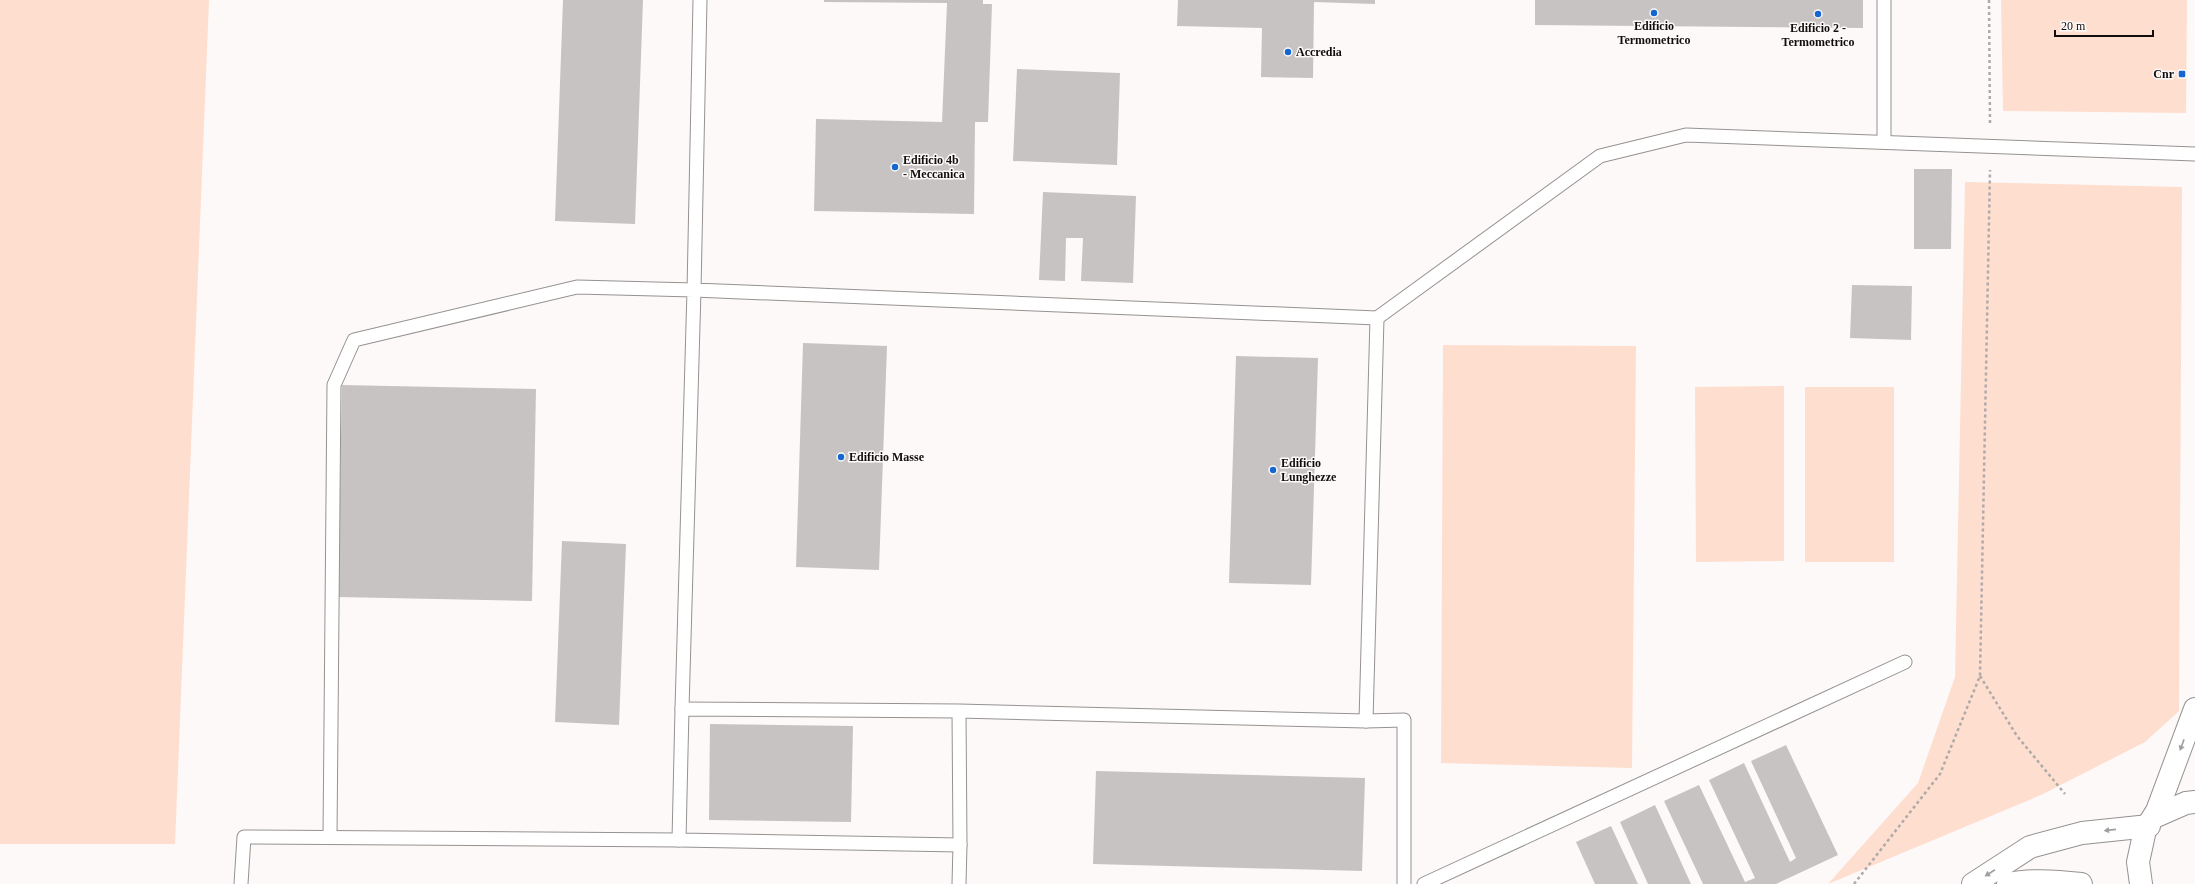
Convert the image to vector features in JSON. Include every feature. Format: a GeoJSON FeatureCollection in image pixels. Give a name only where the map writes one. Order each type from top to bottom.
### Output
{"type":"FeatureCollection","features":[{"type":"Feature","properties":{"kind":"street"},"geometry":{"type":"LineString","coordinates":[[2141,884],[2138,862],[2144,835],[2151,821],[2195,709]]}},
{"type":"Feature","properties":{"kind":"street"},"geometry":{"type":"LineString","coordinates":[[1973,884],[2030,847],[2082,833],[2151,821],[2186,803],[2195,802]]}},
{"type":"Feature","properties":{"kind":"street"},"geometry":{"type":"LineString","coordinates":[[2008,884],[2057,881],[2081,884]]}},
{"type":"Feature","properties":{"kind":"lane"},"geometry":{"type":"LineString","coordinates":[[679,840],[694,290],[700,0]]}},
{"type":"Feature","properties":{"kind":"lane"},"geometry":{"type":"LineString","coordinates":[[1884,0],[1884,142]]}},
{"type":"Feature","properties":{"kind":"lane"},"geometry":{"type":"LineString","coordinates":[[330,838],[334,385],[354,340],[577,287],[694,290],[1377,318],[1600,156],[1686,135],[2195,154]]}},
{"type":"Feature","properties":{"kind":"lane"},"geometry":{"type":"LineString","coordinates":[[1366,721],[1377,318]]}},
{"type":"Feature","properties":{"kind":"lane"},"geometry":{"type":"LineString","coordinates":[[1424,884],[1905,662]]}},
{"type":"Feature","properties":{"kind":"lane"},"geometry":{"type":"LineString","coordinates":[[682,709],[959,710],[1366,721],[1404,720],[1404,884]]}},
{"type":"Feature","properties":{"kind":"lane"},"geometry":{"type":"LineString","coordinates":[[959,710],[959,884]]}},
{"type":"Feature","properties":{"kind":"lane"},"geometry":{"type":"LineString","coordinates":[[242,884],[244,837],[679,840],[960,845]]}},
{"type":"Feature","properties":{"kind":"path"},"geometry":{"type":"LineString","coordinates":[[1854,884],[1940,774],[1980,676],[1990,147],[1989,0]]}},
{"type":"Feature","properties":{"kind":"path"},"geometry":{"type":"LineString","coordinates":[[1980,676],[2017,736],[2065,794]]}},
{"type":"Feature","properties":{"kind":"shaded area"},"geometry":{"type":"Polygon","coordinates":[[[0,0],[209,0],[175,844],[0,844],[0,0]]]}},
{"type":"Feature","properties":{"kind":"shaded area"},"geometry":{"type":"Polygon","coordinates":[[[2001,0],[2187,0],[2186,113],[2003,111],[2001,0]]]}},
{"type":"Feature","properties":{"kind":"shaded area"},"geometry":{"type":"Polygon","coordinates":[[[1965,182],[2182,187],[2179,711],[2145,742],[2041,795],[1828,884],[1918,783],[1955,677],[1965,182]]]}},
{"type":"Feature","properties":{"kind":"shaded area"},"geometry":{"type":"Polygon","coordinates":[[[1443,345],[1636,346],[1632,768],[1441,763],[1443,345]]]}},
{"type":"Feature","properties":{"kind":"shaded area"},"geometry":{"type":"Polygon","coordinates":[[[1784,386],[1784,561],[1696,562],[1695,387],[1784,386]]]}},
{"type":"Feature","properties":{"kind":"shaded area"},"geometry":{"type":"Polygon","coordinates":[[[1805,387],[1894,387],[1894,562],[1805,562],[1805,387]]]}},
{"type":"Feature","properties":{"kind":"building"},"geometry":{"type":"Polygon","coordinates":[[[563,0],[643,0],[635,224],[555,221],[563,0]]]}},
{"type":"Feature","properties":{"kind":"building","name":"Edificio 4b - Meccanica"},"geometry":{"type":"Polygon","coordinates":[[[824,0],[983,0],[983,4],[992,4],[988,122],[975,122],[974,214],[814,211],[816,119],[942,122],[947,3],[824,2],[824,0]]]}},
{"type":"Feature","properties":{"kind":"building","name":"Accredia"},"geometry":{"type":"Polygon","coordinates":[[[1178,0],[1375,0],[1375,4],[1314,2],[1313,78],[1261,77],[1262,28],[1177,26],[1178,0]]]}},
{"type":"Feature","properties":{"kind":"building","name":"Edificio Termometrico"},"geometry":{"type":"Polygon","coordinates":[[[1535,0],[1863,0],[1863,28],[1535,25],[1535,0]]]}},
{"type":"Feature","properties":{"kind":"building"},"geometry":{"type":"Polygon","coordinates":[[[1017,69],[1120,73],[1117,165],[1013,161],[1017,69]]]}},
{"type":"Feature","properties":{"kind":"building"},"geometry":{"type":"Polygon","coordinates":[[[1914,169],[1952,169],[1951,249],[1914,249],[1914,169]]]}},
{"type":"Feature","properties":{"kind":"building"},"geometry":{"type":"Polygon","coordinates":[[[1043,192],[1136,196],[1133,283],[1081,281],[1083,238],[1066,238],[1065,281],[1039,280],[1043,192]]]}},
{"type":"Feature","properties":{"kind":"building"},"geometry":{"type":"Polygon","coordinates":[[[1852,285],[1912,286],[1911,340],[1850,338],[1852,285]]]}},
{"type":"Feature","properties":{"kind":"building","name":"Edificio Masse"},"geometry":{"type":"Polygon","coordinates":[[[803,343],[887,346],[879,570],[796,567],[803,343]]]}},
{"type":"Feature","properties":{"kind":"building","name":"Edificio Lunghezze"},"geometry":{"type":"Polygon","coordinates":[[[1236,356],[1318,358],[1311,585],[1229,583],[1236,356]]]}},
{"type":"Feature","properties":{"kind":"building"},"geometry":{"type":"Polygon","coordinates":[[[342,385],[536,389],[532,601],[338,597],[342,385]]]}},
{"type":"Feature","properties":{"kind":"building"},"geometry":{"type":"Polygon","coordinates":[[[562,541],[626,544],[619,725],[555,722],[562,541]]]}},
{"type":"Feature","properties":{"kind":"building"},"geometry":{"type":"Polygon","coordinates":[[[710,724],[853,726],[851,822],[709,820],[710,724]]]}},
{"type":"Feature","properties":{"kind":"building"},"geometry":{"type":"Polygon","coordinates":[[[1786,745],[1838,855],[1776,884],[1703,884],[1664,801],[1699,785],[1745,882],[1755,878],[1709,780],[1744,763],[1790,862],[1796,858],[1751,761],[1786,745]]]}},
{"type":"Feature","properties":{"kind":"building"},"geometry":{"type":"Polygon","coordinates":[[[1096,771],[1365,778],[1362,871],[1093,864],[1096,771]]]}},
{"type":"Feature","properties":{"kind":"building"},"geometry":{"type":"Polygon","coordinates":[[[1655,805],[1691,884],[1648,884],[1620,822],[1655,805]]]}},
{"type":"Feature","properties":{"kind":"building"},"geometry":{"type":"Polygon","coordinates":[[[1611,826],[1638,884],[1595,884],[1576,842],[1611,826]]]}},
{"type":"Feature","properties":{"kind":"place","name":"Edificio Termometrico"},"geometry":{"type":"Point","coordinates":[1654,13]}},
{"type":"Feature","properties":{"kind":"place","name":"Edificio 2 - Termometrico"},"geometry":{"type":"Point","coordinates":[1818,14]}},
{"type":"Feature","properties":{"kind":"place","name":"Accredia"},"geometry":{"type":"Point","coordinates":[1288,52]}},
{"type":"Feature","properties":{"kind":"place","name":"Cnr"},"geometry":{"type":"Point","coordinates":[2182,74]}},
{"type":"Feature","properties":{"kind":"place","name":"Edificio 4b - Meccanica"},"geometry":{"type":"Point","coordinates":[895,167]}},
{"type":"Feature","properties":{"kind":"place","name":"Edificio Masse"},"geometry":{"type":"Point","coordinates":[841,457]}},
{"type":"Feature","properties":{"kind":"place","name":"Edificio Lunghezze"},"geometry":{"type":"Point","coordinates":[1273,470]}}]}
